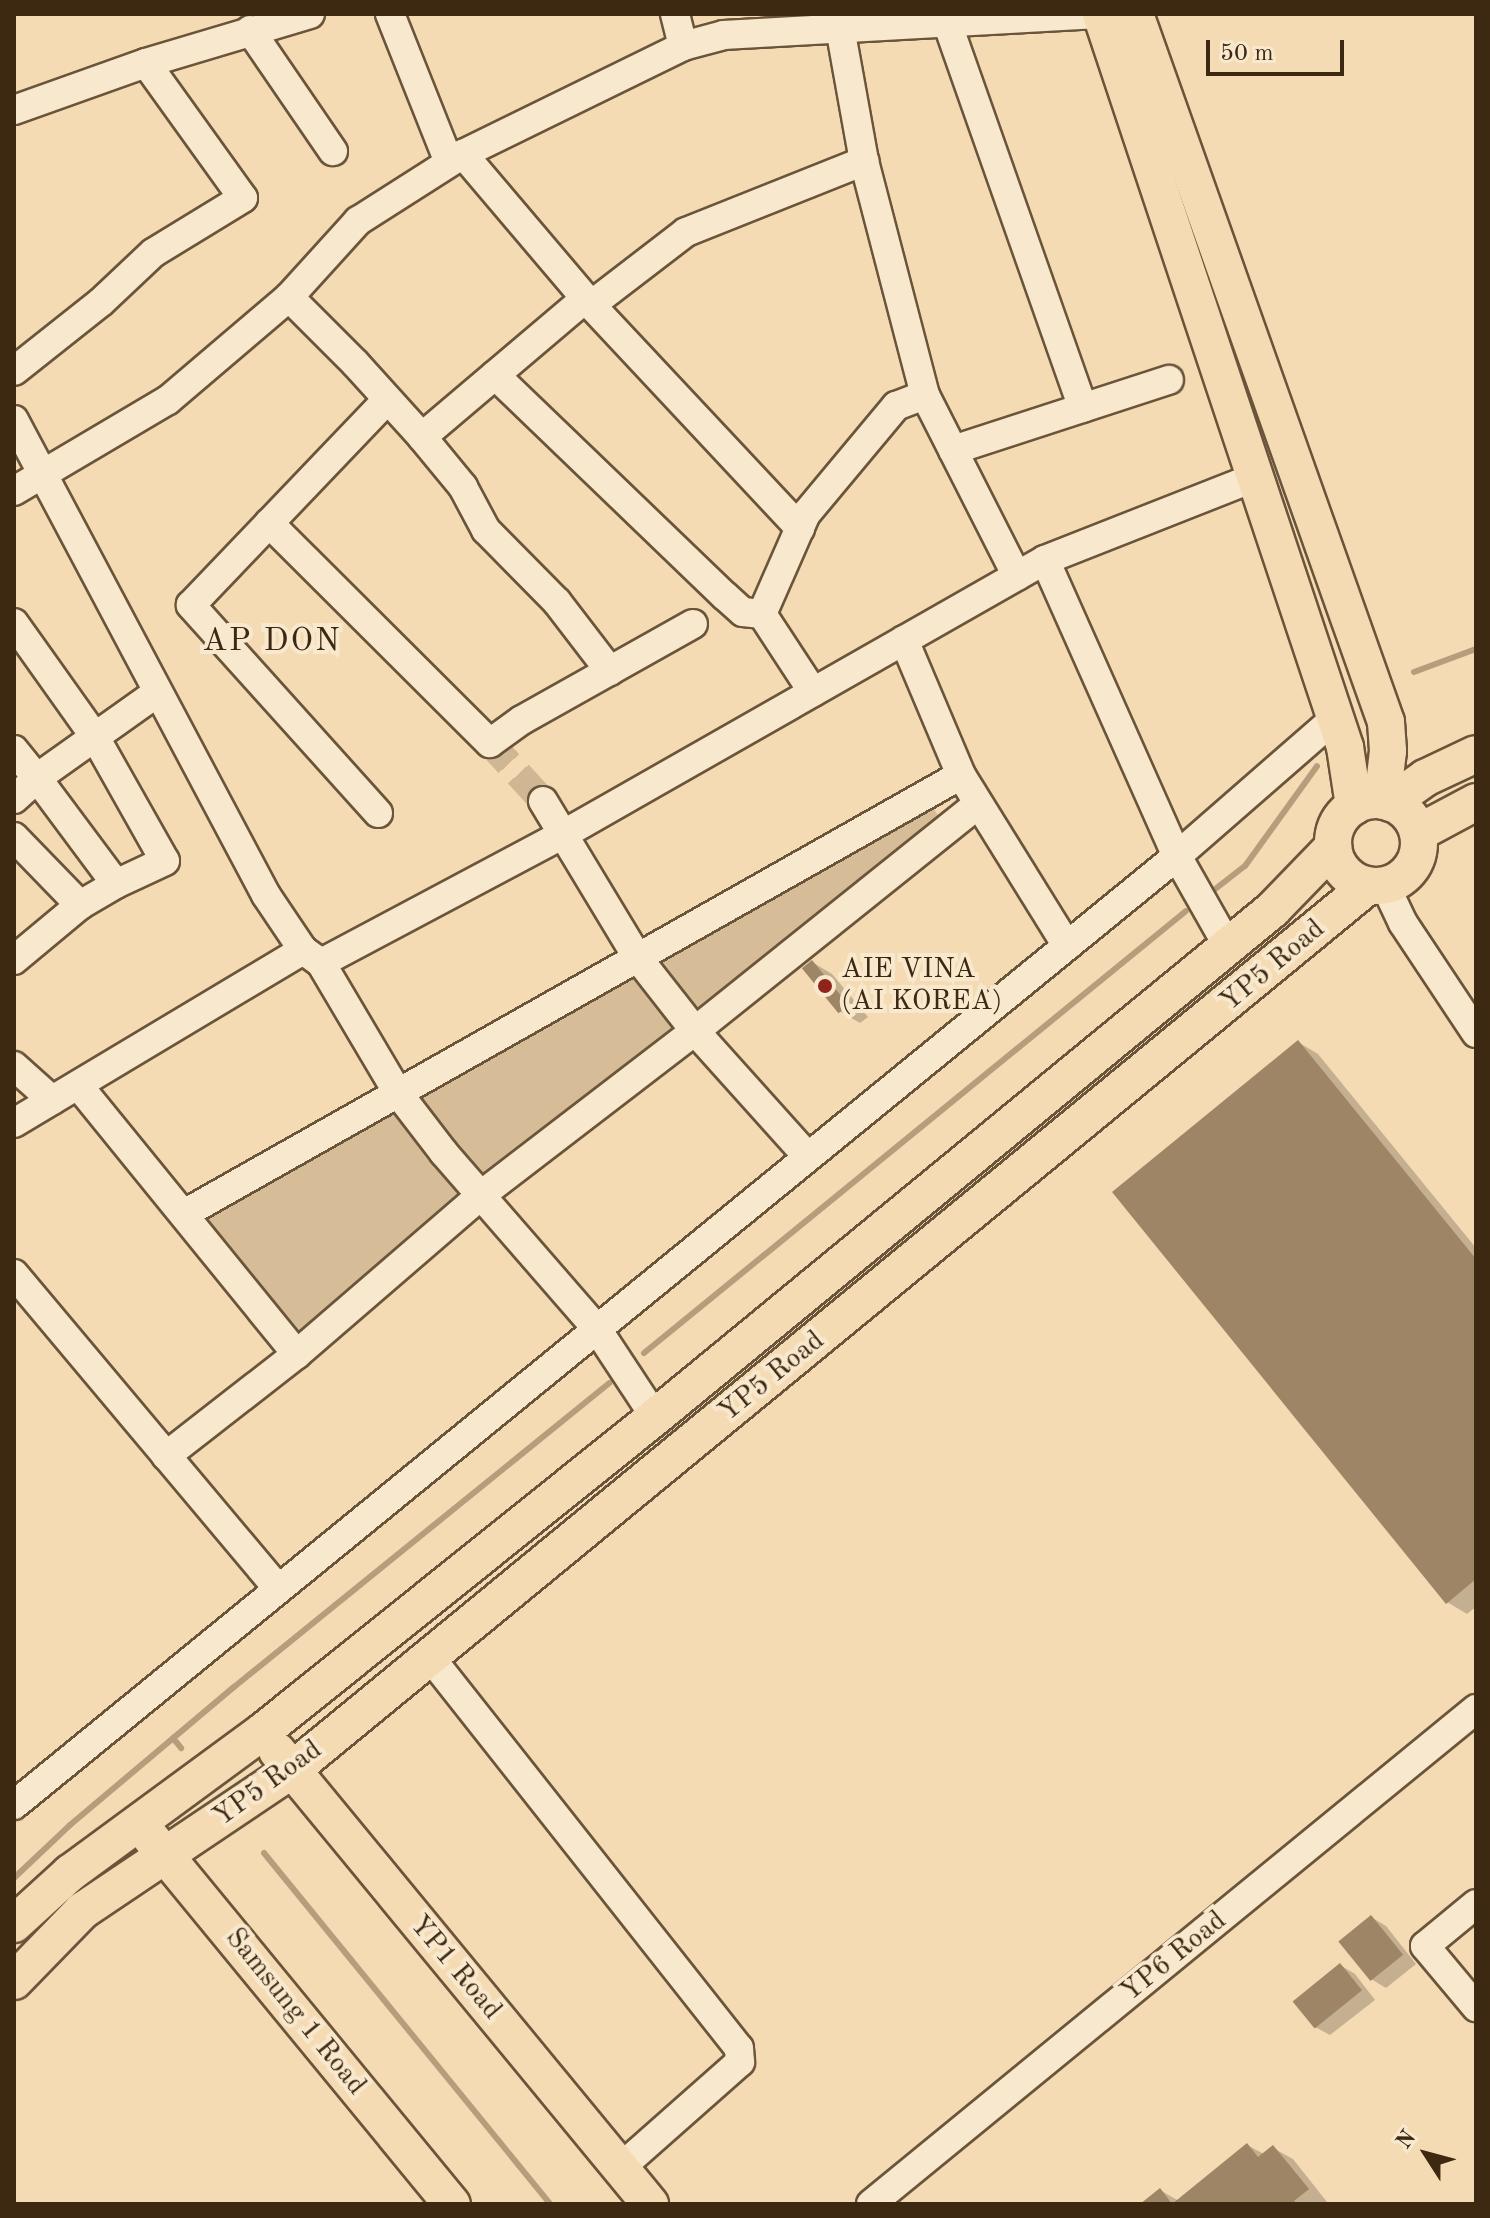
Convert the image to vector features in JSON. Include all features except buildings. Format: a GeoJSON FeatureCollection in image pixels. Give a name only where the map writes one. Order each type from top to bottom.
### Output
{"type":"FeatureCollection","features":[{"type":"Feature","properties":{"kind":"main road"},"geometry":{"type":"LineString","coordinates":[[1099,14],[1349,761],[1376,803],[1410,816],[1418,833],[1418,852],[1413,865],[1398,880],[1377,886],[1357,882],[1341,869],[1333,847],[1339,822],[1376,803],[1436,772],[1476,754]]}},
{"type":"Feature","properties":{"kind":"main road"},"geometry":{"type":"LineString","coordinates":[[1135,14],[1386,722],[1376,803]]}},
{"type":"Feature","properties":{"kind":"main road"},"geometry":{"type":"LineString","coordinates":[[1418,833],[1476,802]]}},
{"type":"Feature","properties":{"kind":"main road","name":"YP5 Road"},"geometry":{"type":"LineString","coordinates":[[14,1924],[70,1873],[262,1732],[655,1417],[1228,946],[1296,888],[1333,847]]}},
{"type":"Feature","properties":{"kind":"main road","name":"YP5 Road"},"geometry":{"type":"LineString","coordinates":[[14,1981],[82,1911],[292,1770],[1377,886]]}},
{"type":"Feature","properties":{"kind":"main road"},"geometry":{"type":"LineString","coordinates":[[655,1417],[682,1452]]}},
{"type":"Feature","properties":{"kind":"main road","name":"YP1 Road"},"geometry":{"type":"LineString","coordinates":[[262,1732],[650,2204]]}},
{"type":"Feature","properties":{"kind":"main road","name":"Samsung 1 Road"},"geometry":{"type":"LineString","coordinates":[[137,1821],[452,2204]]}},
{"type":"Feature","properties":{"kind":"street"},"geometry":{"type":"LineString","coordinates":[[14,110],[146,63],[310,14]]}},
{"type":"Feature","properties":{"kind":"street"},"geometry":{"type":"LineString","coordinates":[[390,14],[456,158],[800,528]]}},
{"type":"Feature","properties":{"kind":"street"},"geometry":{"type":"LineString","coordinates":[[675,14],[683,46]]}},
{"type":"Feature","properties":{"kind":"street"},"geometry":{"type":"LineString","coordinates":[[14,491],[44,477],[168,400],[289,297],[358,221],[456,158],[683,46],[724,35],[1099,14]]}},
{"type":"Feature","properties":{"kind":"street"},"geometry":{"type":"LineString","coordinates":[[947,22],[1083,408]]}},
{"type":"Feature","properties":{"kind":"street"},"geometry":{"type":"LineString","coordinates":[[840,28],[864,161],[925,395],[1017,576]]}},
{"type":"Feature","properties":{"kind":"street"},"geometry":{"type":"LineString","coordinates":[[250,30],[333,151]]}},
{"type":"Feature","properties":{"kind":"street"},"geometry":{"type":"LineString","coordinates":[[14,371],[101,302],[153,253],[243,198],[146,63]]}},
{"type":"Feature","properties":{"kind":"street"},"geometry":{"type":"LineString","coordinates":[[422,437],[588,302],[686,232],[864,161]]}},
{"type":"Feature","properties":{"kind":"street"},"geometry":{"type":"LineString","coordinates":[[289,297],[422,437],[463,487],[486,530],[557,602],[610,671]]}},
{"type":"Feature","properties":{"kind":"street"},"geometry":{"type":"LineString","coordinates":[[495,375],[725,596],[743,612],[762,614]]}},
{"type":"Feature","properties":{"kind":"street"},"geometry":{"type":"LineString","coordinates":[[953,450],[1169,380]]}},
{"type":"Feature","properties":{"kind":"street"},"geometry":{"type":"LineString","coordinates":[[762,614],[806,514],[896,406],[925,395]]}},
{"type":"Feature","properties":{"kind":"street"},"geometry":{"type":"LineString","coordinates":[[378,813],[191,605],[387,400]]}},
{"type":"Feature","properties":{"kind":"street"},"geometry":{"type":"LineString","coordinates":[[14,420],[266,895],[312,956],[398,1093],[597,1329],[655,1417]]}},
{"type":"Feature","properties":{"kind":"street"},"geometry":{"type":"LineString","coordinates":[[14,1123],[312,956],[564,834],[1045,560],[1253,478]]}},
{"type":"Feature","properties":{"kind":"street"},"geometry":{"type":"LineString","coordinates":[[269,523],[490,743],[522,720],[693,624]]}},
{"type":"Feature","properties":{"kind":"street"},"geometry":{"type":"LineString","coordinates":[[1045,560],[1177,856],[1228,946]]}},
{"type":"Feature","properties":{"kind":"street"},"geometry":{"type":"LineString","coordinates":[[762,614],[813,692]]}},
{"type":"Feature","properties":{"kind":"street"},"geometry":{"type":"LineString","coordinates":[[14,623],[95,737],[165,861],[80,905],[14,960]]}},
{"type":"Feature","properties":{"kind":"street"},"geometry":{"type":"LineString","coordinates":[[904,640],[961,775],[1067,946]]}},
{"type":"Feature","properties":{"kind":"street"},"geometry":{"type":"LineString","coordinates":[[14,799],[37,778],[158,692]]}},
{"type":"Feature","properties":{"kind":"street"},"geometry":{"type":"LineString","coordinates":[[15,1801],[1177,856],[1335,718]]}},
{"type":"Feature","properties":{"kind":"street"},"geometry":{"type":"LineString","coordinates":[[14,750],[116,884]]}},
{"type":"Feature","properties":{"kind":"street"},"geometry":{"type":"LineString","coordinates":[[184,1214],[961,775]]}},
{"type":"Feature","properties":{"kind":"street"},"geometry":{"type":"LineString","coordinates":[[543,801],[637,957],[695,1031],[808,1157]]}},
{"type":"Feature","properties":{"kind":"street"},"geometry":{"type":"LineString","coordinates":[[166,1456],[297,1354],[481,1195],[695,1031],[977,805]]}},
{"type":"Feature","properties":{"kind":"street"},"geometry":{"type":"LineString","coordinates":[[14,837],[80,905]]}},
{"type":"Feature","properties":{"kind":"street"},"geometry":{"type":"LineString","coordinates":[[1377,886],[1476,1033]]}},
{"type":"Feature","properties":{"kind":"street"},"geometry":{"type":"LineString","coordinates":[[14,1066],[52,1100]]}},
{"type":"Feature","properties":{"kind":"street"},"geometry":{"type":"LineString","coordinates":[[78,1085],[297,1354]]}},
{"type":"Feature","properties":{"kind":"street"},"geometry":{"type":"LineString","coordinates":[[14,1274],[278,1589]]}},
{"type":"Feature","properties":{"kind":"street"},"geometry":{"type":"LineString","coordinates":[[430,1657],[739,2048],[740,2062],[620,2168]]}},
{"type":"Feature","properties":{"kind":"street","name":"YP6 Road"},"geometry":{"type":"LineString","coordinates":[[871,2204],[1476,1709]]}},
{"type":"Feature","properties":{"kind":"street"},"geometry":{"type":"LineString","coordinates":[[1476,1904],[1425,1946],[1476,2007]]}},
{"type":"Feature","properties":{"kind":"shaded area"},"geometry":{"type":"Polygon","coordinates":[[[931,804],[940,819],[310,1332],[293,1334],[207,1232],[208,1215],[931,804]]]}},
{"type":"Feature","properties":{"kind":"waterway"},"geometry":{"type":"LineString","coordinates":[[1414,672],[1476,649]]}},
{"type":"Feature","properties":{"kind":"waterway"},"geometry":{"type":"LineString","coordinates":[[1214,890],[1245,866],[1317,766]]}},
{"type":"Feature","properties":{"kind":"waterway"},"geometry":{"type":"LineString","coordinates":[[644,1353],[1186,911]]}},
{"type":"Feature","properties":{"kind":"waterway"},"geometry":{"type":"LineString","coordinates":[[14,1878],[70,1825],[234,1687],[609,1383]]}},
{"type":"Feature","properties":{"kind":"waterway"},"geometry":{"type":"LineString","coordinates":[[173,1738],[181,1748]]}},
{"type":"Feature","properties":{"kind":"waterway"},"geometry":{"type":"LineString","coordinates":[[264,1853],[550,2204]]}},
{"type":"Feature","properties":{"kind":"tunnel"},"geometry":{"type":"LineString","coordinates":[[490,743],[543,801]]}},
{"type":"Feature","properties":{"kind":"place","name":"AIE VINA (AI KOREA)"},"geometry":{"type":"Point","coordinates":[825,986]}},
{"type":"Feature","properties":{"kind":"district","name":"AP DON"},"geometry":{"type":"Point","coordinates":[272,642]}}]}
